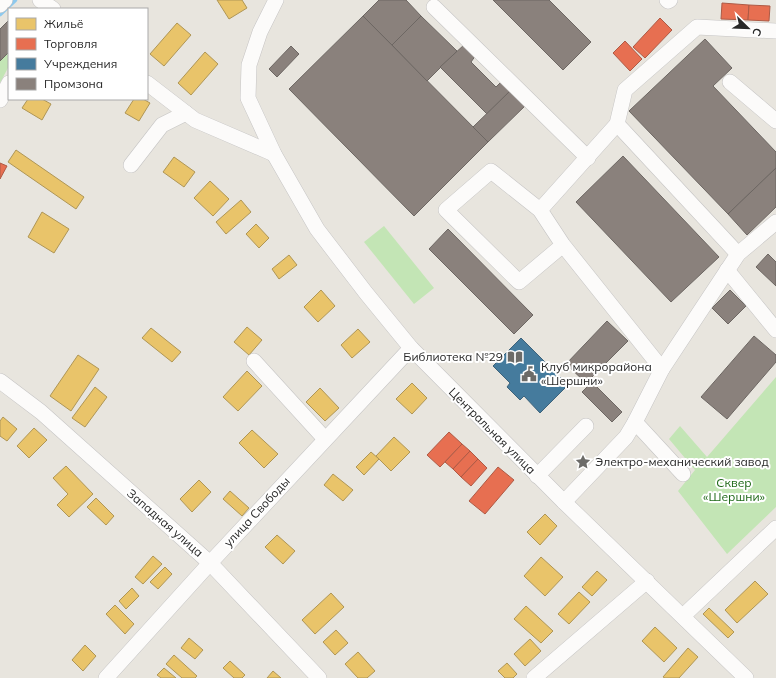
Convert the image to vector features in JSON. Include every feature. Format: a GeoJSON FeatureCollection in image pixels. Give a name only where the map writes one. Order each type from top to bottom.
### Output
{"type":"FeatureCollection","features":[{"type":"Feature","properties":{"kind":"street"},"geometry":{"type":"LineString","coordinates":[[0,5],[5,0]]}},
{"type":"Feature","properties":{"kind":"street","name":"Центральная улица"},"geometry":{"type":"LineString","coordinates":[[276,0],[260,32],[249,65],[248,98],[274,154],[317,229],[410,348],[537,476],[746,678]]}},
{"type":"Feature","properties":{"kind":"street"},"geometry":{"type":"LineString","coordinates":[[434,7],[588,158]]}},
{"type":"Feature","properties":{"kind":"street"},"geometry":{"type":"LineString","coordinates":[[540,210],[617,124],[625,90],[697,27],[776,31]]}},
{"type":"Feature","properties":{"kind":"street"},"geometry":{"type":"LineString","coordinates":[[730,82],[776,120]]}},
{"type":"Feature","properties":{"kind":"street"},"geometry":{"type":"LineString","coordinates":[[148,84],[195,120],[274,154]]}},
{"type":"Feature","properties":{"kind":"street"},"geometry":{"type":"LineString","coordinates":[[0,100],[8,85]]}},
{"type":"Feature","properties":{"kind":"street"},"geometry":{"type":"LineString","coordinates":[[131,165],[162,124],[186,113]]}},
{"type":"Feature","properties":{"kind":"street"},"geometry":{"type":"LineString","coordinates":[[617,124],[738,254]]}},
{"type":"Feature","properties":{"kind":"street"},"geometry":{"type":"LineString","coordinates":[[563,245],[519,282],[446,210],[490,171],[540,210],[563,245],[662,370]]}},
{"type":"Feature","properties":{"kind":"street"},"geometry":{"type":"LineString","coordinates":[[564,502],[626,437],[662,370],[738,254],[776,222]]}},
{"type":"Feature","properties":{"kind":"street"},"geometry":{"type":"LineString","coordinates":[[727,270],[776,330]]}},
{"type":"Feature","properties":{"kind":"street","name":"улица Свободы"},"geometry":{"type":"LineString","coordinates":[[106,678],[210,562],[410,348]]}},
{"type":"Feature","properties":{"kind":"street"},"geometry":{"type":"LineString","coordinates":[[254,361],[325,439]]}},
{"type":"Feature","properties":{"kind":"street","name":"Западная улица"},"geometry":{"type":"LineString","coordinates":[[0,381],[41,412],[210,562],[319,678]]}},
{"type":"Feature","properties":{"kind":"street"},"geometry":{"type":"LineString","coordinates":[[635,422],[683,474]]}},
{"type":"Feature","properties":{"kind":"street"},"geometry":{"type":"LineString","coordinates":[[537,476],[586,426]]}},
{"type":"Feature","properties":{"kind":"street"},"geometry":{"type":"LineString","coordinates":[[683,616],[776,528]]}},
{"type":"Feature","properties":{"kind":"street"},"geometry":{"type":"LineString","coordinates":[[534,678],[647,581]]}},
{"type":"Feature","properties":{"kind":"green space"},"geometry":{"type":"Polygon","coordinates":[[[8,24],[8,68],[0,83],[0,32],[8,24]]]}},
{"type":"Feature","properties":{"kind":"green space"},"geometry":{"type":"Polygon","coordinates":[[[384,226],[434,288],[414,304],[364,242],[384,226]]]}},
{"type":"Feature","properties":{"kind":"green space","name":"Сквер «Шершни»"},"geometry":{"type":"Polygon","coordinates":[[[776,377],[776,507],[727,554],[678,491],[695,470],[669,439],[680,426],[707,457],[776,377]]]}},
{"type":"Feature","properties":{"kind":"building: Жильё"},"geometry":{"type":"Polygon","coordinates":[[[217,0],[242,0],[247,8],[229,19],[217,0]]]}},
{"type":"Feature","properties":{"kind":"building: Жильё"},"geometry":{"type":"Polygon","coordinates":[[[177,23],[191,35],[164,66],[150,54],[177,23]]]}},
{"type":"Feature","properties":{"kind":"building: Жильё"},"geometry":{"type":"Polygon","coordinates":[[[205,52],[218,64],[191,95],[178,83],[205,52]]]}},
{"type":"Feature","properties":{"kind":"building: Жильё"},"geometry":{"type":"Polygon","coordinates":[[[27,100],[44,100],[51,104],[42,120],[22,108],[27,100]]]}},
{"type":"Feature","properties":{"kind":"building: Жильё"},"geometry":{"type":"Polygon","coordinates":[[[133,100],[145,100],[150,103],[139,121],[125,113],[133,100]]]}},
{"type":"Feature","properties":{"kind":"building: Жильё"},"geometry":{"type":"Polygon","coordinates":[[[16,150],[84,197],[76,209],[8,162],[16,150]]]}},
{"type":"Feature","properties":{"kind":"building: Жильё"},"geometry":{"type":"Polygon","coordinates":[[[174,157],[195,172],[184,187],[163,172],[174,157]]]}},
{"type":"Feature","properties":{"kind":"building: Жильё"},"geometry":{"type":"Polygon","coordinates":[[[210,181],[229,199],[213,216],[194,198],[210,181]]]}},
{"type":"Feature","properties":{"kind":"building: Жильё"},"geometry":{"type":"Polygon","coordinates":[[[241,200],[251,212],[226,234],[216,222],[241,200]]]}},
{"type":"Feature","properties":{"kind":"building: Жильё"},"geometry":{"type":"Polygon","coordinates":[[[42,212],[69,229],[54,253],[28,237],[42,212]]]}},
{"type":"Feature","properties":{"kind":"building: Жильё"},"geometry":{"type":"Polygon","coordinates":[[[256,224],[269,238],[259,248],[246,234],[256,224]]]}},
{"type":"Feature","properties":{"kind":"building: Жильё"},"geometry":{"type":"Polygon","coordinates":[[[289,255],[297,265],[279,279],[272,269],[289,255]]]}},
{"type":"Feature","properties":{"kind":"building: Жильё"},"geometry":{"type":"Polygon","coordinates":[[[321,290],[335,306],[318,322],[304,307],[321,290]]]}},
{"type":"Feature","properties":{"kind":"building: Жильё"},"geometry":{"type":"Polygon","coordinates":[[[247,327],[262,340],[249,355],[234,342],[247,327]]]}},
{"type":"Feature","properties":{"kind":"building: Жильё"},"geometry":{"type":"Polygon","coordinates":[[[151,328],[181,352],[172,362],[142,338],[151,328]]]}},
{"type":"Feature","properties":{"kind":"building: Жильё"},"geometry":{"type":"Polygon","coordinates":[[[358,329],[370,342],[352,358],[341,345],[358,329]]]}},
{"type":"Feature","properties":{"kind":"building: Жильё"},"geometry":{"type":"Polygon","coordinates":[[[78,355],[99,369],[71,411],[50,396],[78,355]]]}},
{"type":"Feature","properties":{"kind":"building: Жильё"},"geometry":{"type":"Polygon","coordinates":[[[247,371],[262,386],[238,411],[223,397],[247,371]]]}},
{"type":"Feature","properties":{"kind":"building: Жильё"},"geometry":{"type":"Polygon","coordinates":[[[412,383],[427,398],[412,414],[396,399],[412,383]]]}},
{"type":"Feature","properties":{"kind":"building: Жильё"},"geometry":{"type":"Polygon","coordinates":[[[95,387],[107,397],[85,427],[72,418],[95,387]]]}},
{"type":"Feature","properties":{"kind":"building: Жильё"},"geometry":{"type":"Polygon","coordinates":[[[320,388],[339,408],[325,421],[306,402],[320,388]]]}},
{"type":"Feature","properties":{"kind":"building: Жильё"},"geometry":{"type":"Polygon","coordinates":[[[3,417],[17,429],[7,441],[0,436],[0,421],[3,417]]]}},
{"type":"Feature","properties":{"kind":"building: Жильё"},"geometry":{"type":"Polygon","coordinates":[[[34,428],[47,440],[29,458],[17,446],[34,428]]]}},
{"type":"Feature","properties":{"kind":"building: Жильё"},"geometry":{"type":"Polygon","coordinates":[[[252,430],[278,454],[264,468],[239,443],[252,430]]]}},
{"type":"Feature","properties":{"kind":"building: Жильё"},"geometry":{"type":"Polygon","coordinates":[[[394,437],[410,452],[391,471],[376,456],[394,437]]]}},
{"type":"Feature","properties":{"kind":"building: Жильё"},"geometry":{"type":"Polygon","coordinates":[[[371,452],[379,459],[364,475],[356,467],[371,452]]]}},
{"type":"Feature","properties":{"kind":"building: Жильё"},"geometry":{"type":"Polygon","coordinates":[[[66,466],[93,494],[69,517],[57,505],[68,494],[53,478],[66,466]]]}},
{"type":"Feature","properties":{"kind":"building: Жильё"},"geometry":{"type":"Polygon","coordinates":[[[333,474],[353,490],[343,501],[324,485],[333,474]]]}},
{"type":"Feature","properties":{"kind":"building: Жильё"},"geometry":{"type":"Polygon","coordinates":[[[199,480],[211,492],[192,512],[180,499],[199,480]]]}},
{"type":"Feature","properties":{"kind":"building: Жильё"},"geometry":{"type":"Polygon","coordinates":[[[230,491],[249,508],[242,516],[223,499],[230,491]]]}},
{"type":"Feature","properties":{"kind":"building: Жильё"},"geometry":{"type":"Polygon","coordinates":[[[96,498],[114,516],[106,525],[87,507],[96,498]]]}},
{"type":"Feature","properties":{"kind":"building: Жильё"},"geometry":{"type":"Polygon","coordinates":[[[545,514],[557,526],[540,545],[527,532],[545,514]]]}},
{"type":"Feature","properties":{"kind":"building: Жильё"},"geometry":{"type":"Polygon","coordinates":[[[277,535],[295,551],[283,564],[265,547],[277,535]]]}},
{"type":"Feature","properties":{"kind":"building: Жильё"},"geometry":{"type":"Polygon","coordinates":[[[153,556],[162,564],[143,584],[135,577],[153,556]]]}},
{"type":"Feature","properties":{"kind":"building: Жильё"},"geometry":{"type":"Polygon","coordinates":[[[541,557],[563,577],[545,596],[524,576],[541,557]]]}},
{"type":"Feature","properties":{"kind":"building: Жильё"},"geometry":{"type":"Polygon","coordinates":[[[165,567],[172,574],[158,589],[150,582],[165,567]]]}},
{"type":"Feature","properties":{"kind":"building: Жильё"},"geometry":{"type":"Polygon","coordinates":[[[597,571],[607,580],[592,596],[582,587],[597,571]]]}},
{"type":"Feature","properties":{"kind":"building: Жильё"},"geometry":{"type":"Polygon","coordinates":[[[755,581],[768,594],[737,623],[725,610],[755,581]]]}},
{"type":"Feature","properties":{"kind":"building: Жильё"},"geometry":{"type":"Polygon","coordinates":[[[132,588],[139,596],[126,609],[119,601],[132,588]]]}},
{"type":"Feature","properties":{"kind":"building: Жильё"},"geometry":{"type":"Polygon","coordinates":[[[579,592],[590,602],[569,624],[558,614],[579,592]]]}},
{"type":"Feature","properties":{"kind":"building: Жильё"},"geometry":{"type":"Polygon","coordinates":[[[331,593],[344,607],[315,634],[302,620],[331,593]]]}},
{"type":"Feature","properties":{"kind":"building: Жильё"},"geometry":{"type":"Polygon","coordinates":[[[115,605],[134,624],[125,634],[106,614],[115,605]]]}},
{"type":"Feature","properties":{"kind":"building: Жильё"},"geometry":{"type":"Polygon","coordinates":[[[526,606],[553,631],[541,643],[514,619],[526,606]]]}},
{"type":"Feature","properties":{"kind":"building: Жильё"},"geometry":{"type":"Polygon","coordinates":[[[709,608],[734,632],[728,638],[703,614],[709,608]]]}},
{"type":"Feature","properties":{"kind":"building: Жильё"},"geometry":{"type":"Polygon","coordinates":[[[655,627],[677,648],[664,662],[642,641],[655,627]]]}},
{"type":"Feature","properties":{"kind":"building: Жильё"},"geometry":{"type":"Polygon","coordinates":[[[336,630],[348,643],[335,655],[323,642],[336,630]]]}},
{"type":"Feature","properties":{"kind":"building: Жильё"},"geometry":{"type":"Polygon","coordinates":[[[189,638],[203,650],[195,659],[181,648],[189,638]]]}},
{"type":"Feature","properties":{"kind":"building: Жильё"},"geometry":{"type":"Polygon","coordinates":[[[530,639],[541,651],[525,666],[514,654],[530,639]]]}},
{"type":"Feature","properties":{"kind":"building: Жильё"},"geometry":{"type":"Polygon","coordinates":[[[85,645],[96,656],[83,671],[72,660],[85,645]]]}},
{"type":"Feature","properties":{"kind":"building: Жильё"},"geometry":{"type":"Polygon","coordinates":[[[688,648],[698,657],[679,678],[663,677],[688,648]]]}},
{"type":"Feature","properties":{"kind":"building: Жильё"},"geometry":{"type":"Polygon","coordinates":[[[358,652],[375,671],[367,678],[358,678],[345,664],[358,652]]]}},
{"type":"Feature","properties":{"kind":"building: Жильё"},"geometry":{"type":"Polygon","coordinates":[[[174,655],[197,676],[195,678],[182,678],[166,664],[174,655]]]}},
{"type":"Feature","properties":{"kind":"building: Жильё"},"geometry":{"type":"Polygon","coordinates":[[[230,661],[245,675],[242,678],[234,678],[223,668],[230,661]]]}},
{"type":"Feature","properties":{"kind":"building: Жильё"},"geometry":{"type":"Polygon","coordinates":[[[507,663],[517,674],[513,678],[505,678],[498,671],[507,663]]]}},
{"type":"Feature","properties":{"kind":"building: Жильё"},"geometry":{"type":"Polygon","coordinates":[[[164,668],[176,678],[161,678],[157,675],[164,668]]]}},
{"type":"Feature","properties":{"kind":"building: Жильё"},"geometry":{"type":"Polygon","coordinates":[[[273,671],[281,678],[267,678],[273,671]]]}},
{"type":"Feature","properties":{"kind":"building: Торговля"},"geometry":{"type":"Polygon","coordinates":[[[722,3],[749,5],[748,20],[721,19],[722,3]]]}},
{"type":"Feature","properties":{"kind":"building: Торговля"},"geometry":{"type":"Polygon","coordinates":[[[749,5],[770,6],[769,21],[748,20],[749,5]]]}},
{"type":"Feature","properties":{"kind":"building: Торговля"},"geometry":{"type":"Polygon","coordinates":[[[660,18],[672,30],[645,58],[633,47],[660,18]]]}},
{"type":"Feature","properties":{"kind":"building: Торговля"},"geometry":{"type":"Polygon","coordinates":[[[625,41],[642,59],[630,71],[613,53],[625,41]]]}},
{"type":"Feature","properties":{"kind":"building: Торговля"},"geometry":{"type":"Polygon","coordinates":[[[0,163],[7,166],[0,179],[0,163]]]}},
{"type":"Feature","properties":{"kind":"building: Торговля"},"geometry":{"type":"Polygon","coordinates":[[[449,432],[462,444],[440,467],[427,455],[449,432]]]}},
{"type":"Feature","properties":{"kind":"building: Торговля"},"geometry":{"type":"Polygon","coordinates":[[[462,444],[470,451],[453,469],[445,462],[462,444]]]}},
{"type":"Feature","properties":{"kind":"building: Торговля"},"geometry":{"type":"Polygon","coordinates":[[[470,451],[478,459],[461,477],[453,469],[470,451]]]}},
{"type":"Feature","properties":{"kind":"building: Торговля"},"geometry":{"type":"Polygon","coordinates":[[[478,459],[487,468],[471,486],[461,477],[478,459]]]}},
{"type":"Feature","properties":{"kind":"building: Торговля"},"geometry":{"type":"Polygon","coordinates":[[[498,467],[514,480],[485,514],[469,501],[498,467]]]}},
{"type":"Feature","properties":{"kind":"building: Учреждения"},"geometry":{"type":"Polygon","coordinates":[[[521,338],[568,385],[540,413],[524,396],[520,400],[507,387],[510,383],[493,366],[521,338]]]}},
{"type":"Feature","properties":{"kind":"building: Промзона"},"geometry":{"type":"Polygon","coordinates":[[[379,0],[406,0],[421,16],[392,45],[363,16],[379,0]]]}},
{"type":"Feature","properties":{"kind":"building: Промзона"},"geometry":{"type":"Polygon","coordinates":[[[493,0],[549,0],[591,42],[563,70],[493,0]]]}},
{"type":"Feature","properties":{"kind":"building: Промзона"},"geometry":{"type":"Polygon","coordinates":[[[363,16],[488,142],[414,216],[289,89],[363,16]]]}},
{"type":"Feature","properties":{"kind":"building: Промзона"},"geometry":{"type":"Polygon","coordinates":[[[421,16],[457,51],[427,81],[392,45],[421,16]]]}},
{"type":"Feature","properties":{"kind":"building: Промзона"},"geometry":{"type":"Polygon","coordinates":[[[8,21],[8,53],[0,61],[0,29],[8,21]]]}},
{"type":"Feature","properties":{"kind":"building: Промзона"},"geometry":{"type":"Polygon","coordinates":[[[705,39],[732,68],[713,86],[776,152],[776,168],[728,214],[629,111],[705,39]]]}},
{"type":"Feature","properties":{"kind":"building: Промзона"},"geometry":{"type":"Polygon","coordinates":[[[465,44],[476,55],[471,62],[496,87],[502,81],[511,90],[487,114],[440,67],[465,44]]]}},
{"type":"Feature","properties":{"kind":"building: Промзона"},"geometry":{"type":"Polygon","coordinates":[[[291,46],[299,54],[277,77],[269,69],[291,46]]]}},
{"type":"Feature","properties":{"kind":"building: Промзона"},"geometry":{"type":"Polygon","coordinates":[[[511,90],[526,105],[488,142],[473,127],[511,90]]]}},
{"type":"Feature","properties":{"kind":"building: Промзона"},"geometry":{"type":"Polygon","coordinates":[[[623,156],[719,257],[671,302],[576,202],[623,156]]]}},
{"type":"Feature","properties":{"kind":"building: Промзона"},"geometry":{"type":"Polygon","coordinates":[[[776,168],[776,207],[747,235],[728,214],[776,168]]]}},
{"type":"Feature","properties":{"kind":"building: Промзона"},"geometry":{"type":"Polygon","coordinates":[[[448,229],[533,315],[514,334],[429,249],[448,229]]]}},
{"type":"Feature","properties":{"kind":"building: Промзона"},"geometry":{"type":"Polygon","coordinates":[[[768,254],[776,262],[776,286],[756,267],[768,254]]]}},
{"type":"Feature","properties":{"kind":"building: Промзона"},"geometry":{"type":"Polygon","coordinates":[[[730,290],[746,306],[728,324],[712,308],[730,290]]]}},
{"type":"Feature","properties":{"kind":"building: Промзона"},"geometry":{"type":"Polygon","coordinates":[[[607,321],[628,341],[586,383],[566,364],[607,321]]]}},
{"type":"Feature","properties":{"kind":"building: Промзона"},"geometry":{"type":"Polygon","coordinates":[[[754,336],[776,355],[776,362],[727,419],[701,397],[754,336]]]}},
{"type":"Feature","properties":{"kind":"building: Промзона"},"geometry":{"type":"Polygon","coordinates":[[[592,382],[622,412],[612,422],[582,392],[592,382]]]}},
{"type":"Feature","properties":{"kind":"waterway"},"geometry":{"type":"LineString","coordinates":[[0,14],[15,0]]}},
{"type":"Feature","properties":{"kind":"place","name":"Библиотека №29"},"geometry":{"type":"Point","coordinates":[515,357]}},
{"type":"Feature","properties":{"kind":"place","name":"Клуб микрорайона «Шершни»"},"geometry":{"type":"Point","coordinates":[529,374]}},
{"type":"Feature","properties":{"kind":"place","name":"Электро-механический завод"},"geometry":{"type":"Point","coordinates":[583,462]}}]}
